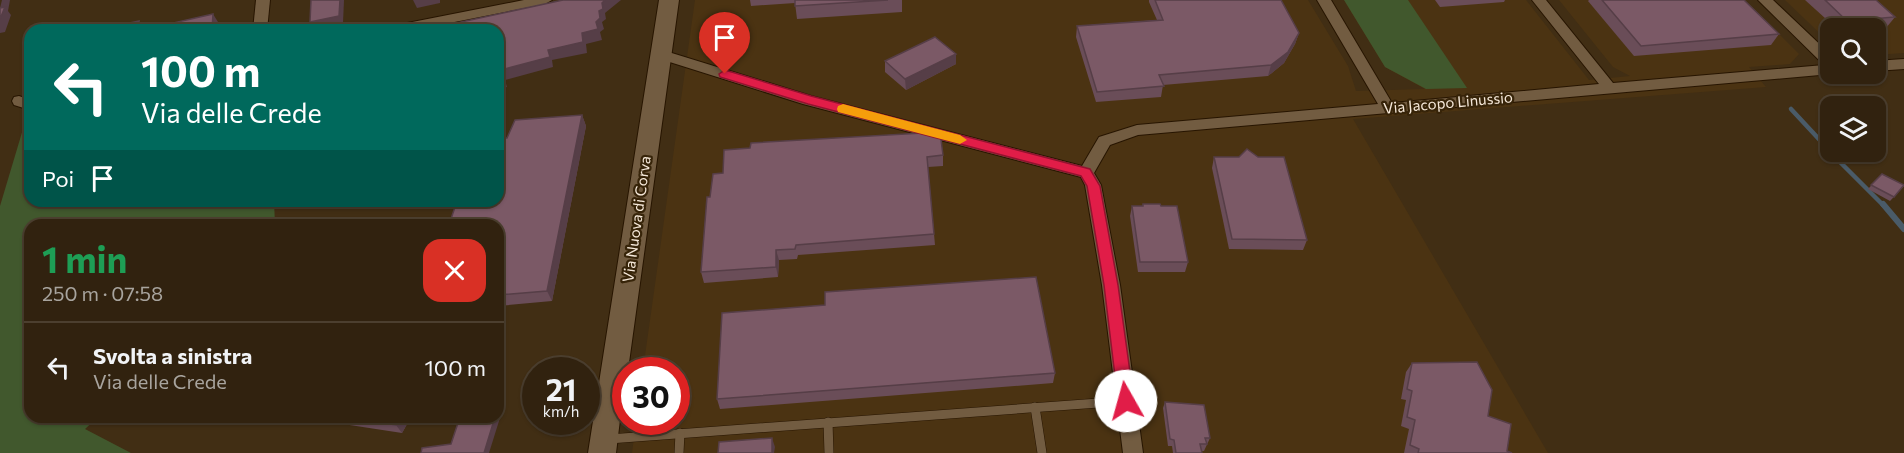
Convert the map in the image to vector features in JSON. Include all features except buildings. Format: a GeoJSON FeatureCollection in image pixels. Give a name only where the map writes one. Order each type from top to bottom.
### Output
{"type":"FeatureCollection","features":[{"type":"Feature","properties":{"kind":"main road","name":"Via Nuova di Corva"},"geometry":{"type":"LineString","coordinates":[[603,446],[669,0]]}},
{"type":"Feature","properties":{"kind":"street"},"geometry":{"type":"LineString","coordinates":[[261,24],[263,0]]}},
{"type":"Feature","properties":{"kind":"street"},"geometry":{"type":"LineString","coordinates":[[423,24],[545,0]]}},
{"type":"Feature","properties":{"kind":"street"},"geometry":{"type":"LineString","coordinates":[[1324,0],[1387,107]]}},
{"type":"Feature","properties":{"kind":"street"},"geometry":{"type":"LineString","coordinates":[[1539,0],[1610,89]]}},
{"type":"Feature","properties":{"kind":"street"},"geometry":{"type":"LineString","coordinates":[[1765,0],[1820,52]]}},
{"type":"Feature","properties":{"kind":"street"},"geometry":{"type":"LineString","coordinates":[[662,55],[808,100],[1086,173],[1094,186],[1111,285],[1133,453]]}},
{"type":"Feature","properties":{"kind":"street"},"geometry":{"type":"LineString","coordinates":[[1886,65],[1904,64]]}},
{"type":"Feature","properties":{"kind":"street","name":"Via Jacopo Linussio"},"geometry":{"type":"LineString","coordinates":[[1086,173],[1104,141],[1137,130],[1820,70]]}},
{"type":"Feature","properties":{"kind":"lane","name":"Via Nuova di Corva"},"geometry":{"type":"LineString","coordinates":[[690,432],[1126,401]]}},
{"type":"Feature","properties":{"kind":"lane"},"geometry":{"type":"LineString","coordinates":[[1035,407],[1042,453]]}},
{"type":"Feature","properties":{"kind":"lane"},"geometry":{"type":"LineString","coordinates":[[828,423],[829,453]]}},
{"type":"Feature","properties":{"kind":"lane","name":"Via Nuova di Corva"},"geometry":{"type":"LineString","coordinates":[[603,446],[668,435]]}},
{"type":"Feature","properties":{"kind":"lane"},"geometry":{"type":"LineString","coordinates":[[679,453],[680,435]]}},
{"type":"Feature","properties":{"kind":"shaded area"},"geometry":{"type":"Polygon","coordinates":[[[695,0],[1308,0],[1348,66],[1356,91],[1425,89],[1385,67],[1344,0],[1526,0],[1589,80],[1630,76],[1613,67],[1559,0],[1745,0],[1799,54],[1790,64],[1749,67],[1766,87],[1353,119],[1548,453],[632,453],[634,435],[690,435],[690,357],[645,357],[695,0]]]}},
{"type":"Feature","properties":{"kind":"shaded area"},"geometry":{"type":"Polygon","coordinates":[[[1785,0],[1904,0],[1904,53],[1886,54],[1886,18],[1820,18],[1820,33],[1785,0]]]}},
{"type":"Feature","properties":{"kind":"green space"},"geometry":{"type":"Polygon","coordinates":[[[1344,0],[1408,0],[1467,88],[1426,89],[1385,67],[1344,0]]]}},
{"type":"Feature","properties":{"kind":"green space"},"geometry":{"type":"Polygon","coordinates":[[[24,126],[24,207],[274,207],[275,219],[24,219],[24,423],[92,423],[85,429],[131,453],[0,453],[0,206],[24,126]]]}},
{"type":"Feature","properties":{"kind":"waterway"},"geometry":{"type":"LineString","coordinates":[[1791,109],[1820,140]]}},
{"type":"Feature","properties":{"kind":"waterway"},"geometry":{"type":"LineString","coordinates":[[1840,162],[1884,206]]}},
{"type":"Feature","properties":{"kind":"waterway"},"geometry":{"type":"LineString","coordinates":[[1883,204],[1904,229]]}},
{"type":"Feature","properties":{"kind":"slow traffic"},"geometry":{"type":"LineString","coordinates":[[843,109],[960,140]]}},
{"type":"Feature","properties":{"kind":"route"},"geometry":{"type":"LineString","coordinates":[[725,74],[808,100],[1086,173],[1094,186],[1111,285],[1126,401]]}}]}
